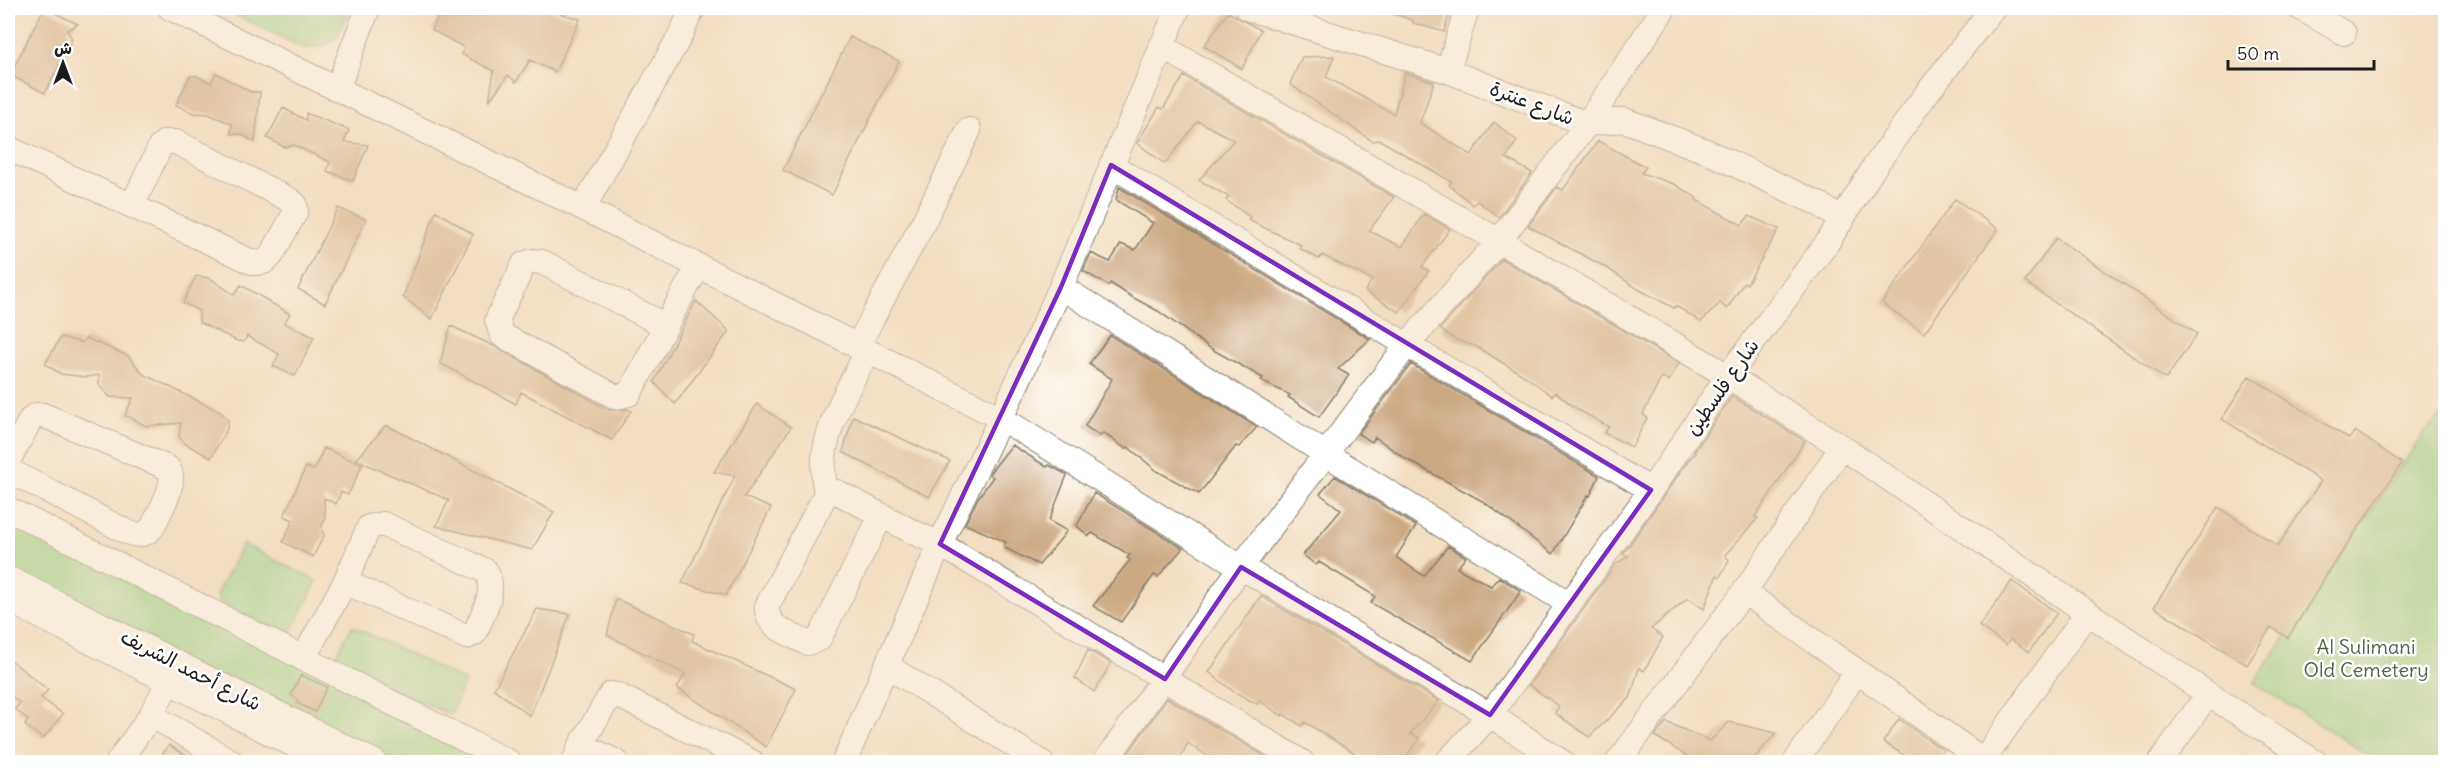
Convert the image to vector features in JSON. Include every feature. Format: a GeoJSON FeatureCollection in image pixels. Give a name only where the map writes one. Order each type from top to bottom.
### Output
{"type":"FeatureCollection","features":[{"type":"Feature","properties":{"kind":"street"},"geometry":{"type":"LineString","coordinates":[[170,8],[583,208],[1001,418],[1241,567],[1490,714],[1562,762]]}},
{"type":"Feature","properties":{"kind":"street"},"geometry":{"type":"LineString","coordinates":[[337,89],[368,8]]}},
{"type":"Feature","properties":{"kind":"street"},"geometry":{"type":"LineString","coordinates":[[583,208],[680,36],[693,8]]}},
{"type":"Feature","properties":{"kind":"street"},"geometry":{"type":"LineString","coordinates":[[844,762],[940,544],[1061,286],[1178,8]]}},
{"type":"Feature","properties":{"kind":"street","name":"شارع عنترة"},"geometry":{"type":"LineString","coordinates":[[1247,8],[1448,71],[1587,124],[1624,120],[1706,151],[1810,200],[1842,221]]}},
{"type":"Feature","properties":{"kind":"street"},"geometry":{"type":"LineString","coordinates":[[1448,71],[1467,8]]}},
{"type":"Feature","properties":{"kind":"street"},"geometry":{"type":"LineString","coordinates":[[1105,762],[1241,567],[1407,345],[1498,241],[1587,124],[1660,8]]}},
{"type":"Feature","properties":{"kind":"street","name":"شارع فلسطين"},"geometry":{"type":"LineString","coordinates":[[1447,762],[1490,714],[1651,490],[1728,376],[1842,221],[1875,166],[1924,97],[1992,8]]}},
{"type":"Feature","properties":{"kind":"street"},"geometry":{"type":"LineString","coordinates":[[2300,8],[2344,33]]}},
{"type":"Feature","properties":{"kind":"street"},"geometry":{"type":"LineString","coordinates":[[1161,46],[1728,376],[1842,447],[2208,694],[2315,762]]}},
{"type":"Feature","properties":{"kind":"street"},"geometry":{"type":"LineString","coordinates":[[881,516],[819,639],[807,643],[770,623],[766,615],[767,606],[826,494],[822,460],[827,437],[862,349],[969,130]]}},
{"type":"Feature","properties":{"kind":"street"},"geometry":{"type":"LineString","coordinates":[[8,148],[132,206],[254,263],[264,262],[271,256],[296,211],[295,204],[290,200],[176,142],[165,142],[160,147],[132,206]]}},
{"type":"Feature","properties":{"kind":"street"},"geometry":{"type":"LineString","coordinates":[[1111,165],[1651,490]]}},
{"type":"Feature","properties":{"kind":"street"},"geometry":{"type":"LineString","coordinates":[[666,326],[542,262],[532,261],[524,264],[497,320],[502,335],[616,397],[629,394],[666,326],[698,267]]}},
{"type":"Feature","properties":{"kind":"street"},"geometry":{"type":"LineString","coordinates":[[1061,286],[1326,454],[1568,603]]}},
{"type":"Feature","properties":{"kind":"street"},"geometry":{"type":"LineString","coordinates":[[8,461],[31,419],[36,415],[43,415],[168,468],[172,482],[152,528],[140,535],[125,531],[8,470]]}},
{"type":"Feature","properties":{"kind":"street"},"geometry":{"type":"LineString","coordinates":[[1618,762],[1743,592],[1842,447]]}},
{"type":"Feature","properties":{"kind":"street"},"geometry":{"type":"LineString","coordinates":[[826,494],[837,492],[940,544],[1302,762]]}},
{"type":"Feature","properties":{"kind":"street"},"geometry":{"type":"LineString","coordinates":[[8,509],[509,762]]}},
{"type":"Feature","properties":{"kind":"street"},"geometry":{"type":"LineString","coordinates":[[303,658],[345,582],[369,527],[383,524],[486,571],[491,580],[492,590],[475,633],[467,637],[345,582]]}},
{"type":"Feature","properties":{"kind":"street","name":"شارع أحمد الشريف"},"geometry":{"type":"LineString","coordinates":[[8,578],[327,762]]}},
{"type":"Feature","properties":{"kind":"street"},"geometry":{"type":"LineString","coordinates":[[1743,592],[1982,761],[2087,613]]}},
{"type":"Feature","properties":{"kind":"street","name":"شارع أحمد الشريف"},"geometry":{"type":"LineString","coordinates":[[8,600],[375,762]]}},
{"type":"Feature","properties":{"kind":"street"},"geometry":{"type":"LineString","coordinates":[[887,666],[1041,762]]}},
{"type":"Feature","properties":{"kind":"street"},"geometry":{"type":"LineString","coordinates":[[118,762],[151,714],[174,672]]}},
{"type":"Feature","properties":{"kind":"street"},"geometry":{"type":"LineString","coordinates":[[1795,762],[1857,672]]}},
{"type":"Feature","properties":{"kind":"street"},"geometry":{"type":"LineString","coordinates":[[617,762],[578,754],[610,694],[617,695],[752,762]]}},
{"type":"Feature","properties":{"kind":"street"},"geometry":{"type":"LineString","coordinates":[[2160,762],[2208,694]]}},
{"type":"Feature","properties":{"kind":"street"},"geometry":{"type":"LineString","coordinates":[[151,714],[232,762]]}},
{"type":"Feature","properties":{"kind":"highlighted area"},"geometry":{"type":"Polygon","coordinates":[[[1111,165],[1651,490],[1490,715],[1241,567],[1165,679],[940,544],[1061,287],[1111,165]]]}},
{"type":"Feature","properties":{"kind":"green space"},"geometry":{"type":"Polygon","coordinates":[[[222,8],[350,8],[336,38],[321,47],[303,48],[222,8]]]}},
{"type":"Feature","properties":{"kind":"green space","name":"Al Sulimani Old Cemetery"},"geometry":{"type":"Polygon","coordinates":[[[2445,412],[2445,762],[2379,762],[2254,683],[2424,433],[2445,412]]]}},
{"type":"Feature","properties":{"kind":"green space"},"geometry":{"type":"Polygon","coordinates":[[[8,509],[509,762],[375,762],[8,579],[8,509]]]}},
{"type":"Feature","properties":{"kind":"green space"},"geometry":{"type":"Polygon","coordinates":[[[243,544],[317,581],[289,637],[218,601],[217,593],[243,544]]]}},
{"type":"Feature","properties":{"kind":"green space"},"geometry":{"type":"Polygon","coordinates":[[[352,626],[465,681],[450,715],[338,662],[337,654],[352,626]]]}},
{"type":"Feature","properties":{"kind":"building"},"geometry":{"type":"Polygon","coordinates":[[[44,8],[78,24],[67,30],[72,39],[45,93],[10,75],[44,8]]]}},
{"type":"Feature","properties":{"kind":"building"},"geometry":{"type":"Polygon","coordinates":[[[442,8],[547,8],[547,10],[580,19],[555,72],[530,60],[516,82],[508,75],[489,101],[494,71],[461,54],[465,48],[432,30],[442,8]]]}},
{"type":"Feature","properties":{"kind":"building"},"geometry":{"type":"Polygon","coordinates":[[[1385,8],[1451,8],[1444,32],[1413,23],[1413,20],[1384,11],[1385,8]]]}},
{"type":"Feature","properties":{"kind":"building"},"geometry":{"type":"Polygon","coordinates":[[[1228,12],[1261,30],[1242,69],[1204,46],[1228,12]]]}},
{"type":"Feature","properties":{"kind":"building"},"geometry":{"type":"Polygon","coordinates":[[[850,37],[899,61],[832,195],[783,170],[850,37]]]}},
{"type":"Feature","properties":{"kind":"building"},"geometry":{"type":"Polygon","coordinates":[[[1334,56],[1326,77],[1394,114],[1405,73],[1434,82],[1420,123],[1471,155],[1494,122],[1517,141],[1506,158],[1532,173],[1499,217],[1477,201],[1473,205],[1449,185],[1452,182],[1380,140],[1372,141],[1290,84],[1302,57],[1334,56]]]}},
{"type":"Feature","properties":{"kind":"building"},"geometry":{"type":"Polygon","coordinates":[[[216,73],[251,92],[260,92],[255,142],[241,134],[231,134],[232,124],[208,114],[193,113],[176,105],[190,76],[197,76],[211,83],[216,73]]]}},
{"type":"Feature","properties":{"kind":"building"},"geometry":{"type":"Polygon","coordinates":[[[1184,76],[1394,197],[1369,231],[1402,247],[1424,214],[1450,229],[1422,267],[1429,271],[1399,312],[1365,291],[1372,280],[1322,255],[1319,259],[1299,248],[1301,245],[1248,220],[1250,217],[1226,200],[1229,197],[1199,180],[1234,140],[1198,121],[1165,164],[1137,143],[1159,107],[1163,109],[1184,76]]]}},
{"type":"Feature","properties":{"kind":"building"},"geometry":{"type":"Polygon","coordinates":[[[283,108],[306,120],[306,113],[349,130],[344,142],[368,145],[353,181],[327,171],[330,162],[294,145],[284,147],[267,138],[283,108]]]}},
{"type":"Feature","properties":{"kind":"building"},"geometry":{"type":"Polygon","coordinates":[[[1598,141],[1646,167],[1641,173],[1674,184],[1697,198],[1696,200],[1742,225],[1749,216],[1779,229],[1747,284],[1744,282],[1727,309],[1720,303],[1701,322],[1676,306],[1674,308],[1638,289],[1607,268],[1528,226],[1557,187],[1563,190],[1598,141]]]}},
{"type":"Feature","properties":{"kind":"building"},"geometry":{"type":"Polygon","coordinates":[[[1119,187],[1370,339],[1338,369],[1349,375],[1319,417],[1288,397],[1290,395],[1261,381],[1263,378],[1210,348],[1158,311],[1110,283],[1109,286],[1083,271],[1091,253],[1110,262],[1121,244],[1135,250],[1153,223],[1116,200],[1119,187]]]}},
{"type":"Feature","properties":{"kind":"building"},"geometry":{"type":"Polygon","coordinates":[[[1955,199],[1998,229],[1924,333],[1882,303],[1955,199]]]}},
{"type":"Feature","properties":{"kind":"building"},"geometry":{"type":"Polygon","coordinates":[[[338,208],[366,219],[325,304],[298,289],[338,208]]]}},
{"type":"Feature","properties":{"kind":"building"},"geometry":{"type":"Polygon","coordinates":[[[436,211],[473,234],[432,319],[403,297],[436,211]]]}},
{"type":"Feature","properties":{"kind":"building"},"geometry":{"type":"Polygon","coordinates":[[[2056,238],[2197,334],[2166,379],[2025,282],[2056,238]]]}},
{"type":"Feature","properties":{"kind":"building"},"geometry":{"type":"Polygon","coordinates":[[[1502,259],[1679,363],[1669,381],[1662,377],[1643,414],[1647,418],[1632,447],[1604,433],[1609,427],[1577,409],[1555,392],[1552,396],[1528,378],[1475,346],[1456,340],[1440,329],[1502,259]]]}},
{"type":"Feature","properties":{"kind":"building"},"geometry":{"type":"Polygon","coordinates":[[[196,276],[210,278],[234,295],[241,285],[290,314],[284,323],[314,337],[295,376],[273,366],[279,354],[247,336],[244,342],[237,341],[199,322],[199,311],[183,303],[196,276]]]}},
{"type":"Feature","properties":{"kind":"building"},"geometry":{"type":"Polygon","coordinates":[[[696,301],[729,331],[675,404],[654,382],[696,301]]]}},
{"type":"Feature","properties":{"kind":"building"},"geometry":{"type":"Polygon","coordinates":[[[451,326],[494,346],[609,410],[627,409],[631,411],[612,440],[521,392],[516,404],[440,363],[451,326]]]}},
{"type":"Feature","properties":{"kind":"building"},"geometry":{"type":"Polygon","coordinates":[[[1110,335],[1257,427],[1239,447],[1236,446],[1199,494],[1157,471],[1128,447],[1126,449],[1103,433],[1100,436],[1085,426],[1112,379],[1089,364],[1110,335]]]}},
{"type":"Feature","properties":{"kind":"building"},"geometry":{"type":"Polygon","coordinates":[[[61,337],[82,343],[86,338],[128,356],[143,374],[221,412],[228,420],[227,429],[211,458],[184,443],[179,436],[181,423],[146,426],[125,415],[133,398],[110,397],[99,385],[99,375],[86,377],[61,374],[45,364],[61,337]]]}},
{"type":"Feature","properties":{"kind":"building"},"geometry":{"type":"Polygon","coordinates":[[[1411,364],[1599,476],[1590,496],[1588,495],[1553,554],[1484,502],[1406,459],[1375,437],[1372,442],[1358,434],[1411,364]]]}},
{"type":"Feature","properties":{"kind":"building"},"geometry":{"type":"Polygon","coordinates":[[[2249,376],[2349,439],[2355,431],[2402,463],[2326,576],[2288,638],[2271,627],[2247,665],[2154,607],[2218,507],[2278,546],[2321,481],[2222,419],[2249,376]]]}},
{"type":"Feature","properties":{"kind":"building"},"geometry":{"type":"Polygon","coordinates":[[[1732,396],[1805,441],[1755,517],[1758,518],[1725,555],[1729,560],[1720,577],[1717,575],[1704,609],[1688,598],[1651,629],[1663,637],[1644,671],[1639,668],[1630,698],[1589,737],[1555,713],[1559,706],[1529,685],[1615,565],[1628,556],[1623,554],[1690,458],[1696,453],[1694,452],[1732,396]]]}},
{"type":"Feature","properties":{"kind":"building"},"geometry":{"type":"Polygon","coordinates":[[[757,404],[791,427],[744,497],[771,508],[726,595],[682,583],[735,476],[714,472],[757,404]]]}},
{"type":"Feature","properties":{"kind":"building"},"geometry":{"type":"Polygon","coordinates":[[[853,416],[950,461],[929,497],[843,452],[853,416]]]}},
{"type":"Feature","properties":{"kind":"building"},"geometry":{"type":"Polygon","coordinates":[[[386,425],[554,512],[532,550],[436,526],[449,500],[356,460],[386,425]]]}},
{"type":"Feature","properties":{"kind":"building"},"geometry":{"type":"Polygon","coordinates":[[[1012,445],[1047,467],[1049,465],[1067,475],[1049,521],[1067,531],[1039,565],[1003,547],[1006,542],[965,524],[978,498],[993,477],[989,474],[1012,445]]]}},
{"type":"Feature","properties":{"kind":"building"},"geometry":{"type":"Polygon","coordinates":[[[324,448],[362,465],[348,495],[341,492],[336,504],[324,498],[325,519],[321,528],[324,535],[313,557],[283,542],[293,520],[284,516],[306,467],[314,470],[324,448]]]}},
{"type":"Feature","properties":{"kind":"building"},"geometry":{"type":"Polygon","coordinates":[[[1335,476],[1416,526],[1396,557],[1424,576],[1448,546],[1466,557],[1457,568],[1491,586],[1499,577],[1521,591],[1472,661],[1371,603],[1375,596],[1319,562],[1316,565],[1303,555],[1341,510],[1320,494],[1335,476]]]}},
{"type":"Feature","properties":{"kind":"building"},"geometry":{"type":"Polygon","coordinates":[[[1094,493],[1183,548],[1158,577],[1154,575],[1121,622],[1093,606],[1130,560],[1127,558],[1130,555],[1092,533],[1089,536],[1077,526],[1094,493]]]}},
{"type":"Feature","properties":{"kind":"building"},"geometry":{"type":"Polygon","coordinates":[[[2012,581],[2057,613],[2029,652],[2010,639],[2006,645],[1979,626],[2012,581]]]}},
{"type":"Feature","properties":{"kind":"building"},"geometry":{"type":"Polygon","coordinates":[[[1261,596],[1439,701],[1410,734],[1420,738],[1402,762],[1369,762],[1305,722],[1302,726],[1260,701],[1257,704],[1233,691],[1209,672],[1261,596]]]}},
{"type":"Feature","properties":{"kind":"building"},"geometry":{"type":"Polygon","coordinates":[[[616,599],[694,634],[692,641],[796,689],[766,747],[677,688],[685,674],[607,635],[616,599]]]}},
{"type":"Feature","properties":{"kind":"building"},"geometry":{"type":"Polygon","coordinates":[[[537,609],[570,614],[530,716],[494,689],[537,609]]]}},
{"type":"Feature","properties":{"kind":"building"},"geometry":{"type":"Polygon","coordinates":[[[1088,650],[1111,663],[1094,692],[1075,678],[1088,650]]]}},
{"type":"Feature","properties":{"kind":"building"},"geometry":{"type":"Polygon","coordinates":[[[8,658],[48,690],[41,698],[63,714],[43,739],[25,725],[28,720],[15,709],[20,703],[8,693],[8,658]]]}},
{"type":"Feature","properties":{"kind":"building"},"geometry":{"type":"Polygon","coordinates":[[[301,675],[327,687],[315,712],[297,703],[298,700],[291,695],[301,675]]]}},
{"type":"Feature","properties":{"kind":"building"},"geometry":{"type":"Polygon","coordinates":[[[1167,698],[1275,762],[1216,762],[1188,743],[1178,762],[1122,762],[1167,698]]]}},
{"type":"Feature","properties":{"kind":"building"},"geometry":{"type":"Polygon","coordinates":[[[1899,719],[1943,750],[1936,762],[1915,762],[1883,742],[1899,719]]]}},
{"type":"Feature","properties":{"kind":"building"},"geometry":{"type":"Polygon","coordinates":[[[1666,722],[1710,741],[1729,722],[1776,733],[1751,762],[1696,762],[1655,736],[1666,722]]]}},
{"type":"Feature","properties":{"kind":"building"},"geometry":{"type":"Polygon","coordinates":[[[169,745],[196,762],[157,762],[169,745]]]}}]}
